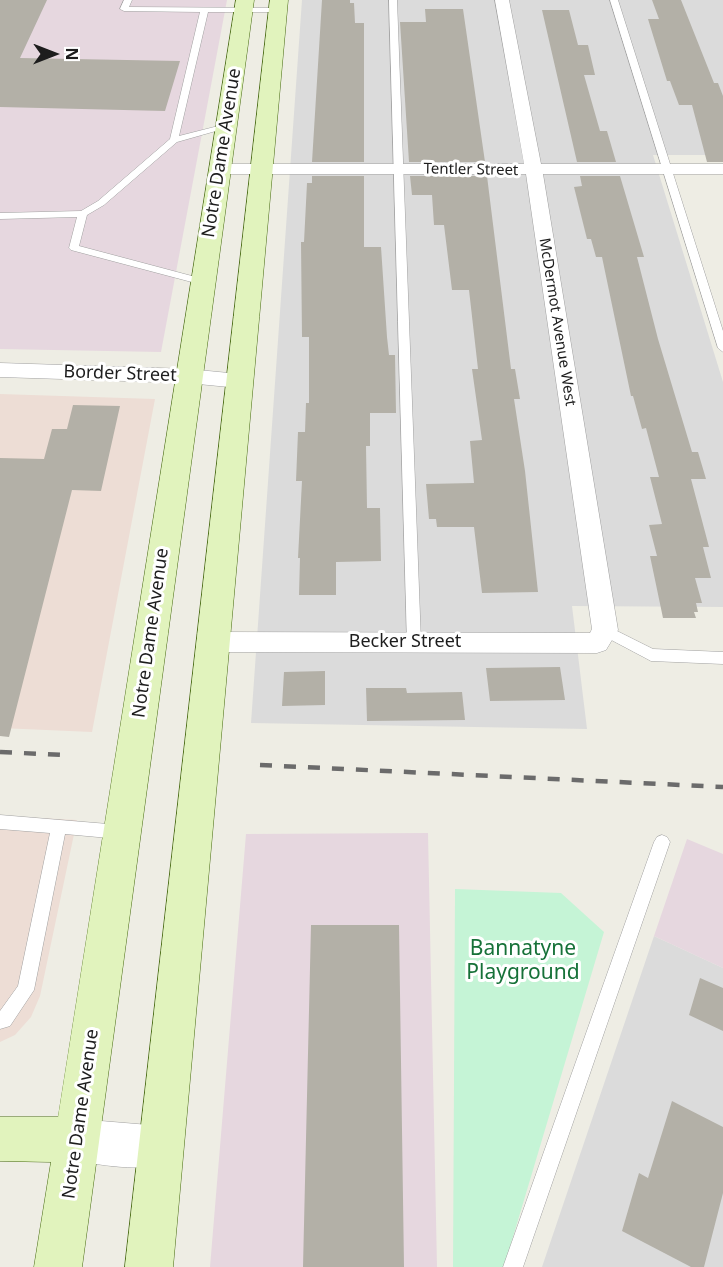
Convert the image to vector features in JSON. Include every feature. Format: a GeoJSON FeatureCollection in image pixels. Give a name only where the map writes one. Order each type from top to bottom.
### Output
{"type":"FeatureCollection","features":[{"type":"Feature","properties":{"kind":"main road","name":"Notre Dame Avenue"},"geometry":{"type":"LineString","coordinates":[[58,1267],[244,5]]}},
{"type":"Feature","properties":{"kind":"main road","name":"Notre Dame Avenue"},"geometry":{"type":"LineString","coordinates":[[149,1267],[278,5]]}},
{"type":"Feature","properties":{"kind":"main road"},"geometry":{"type":"LineString","coordinates":[[0,1138],[77,1140]]}},
{"type":"Feature","properties":{"kind":"street","name":"McDermot Avenue West"},"geometry":{"type":"LineString","coordinates":[[502,0],[534,171],[601,636]]}},
{"type":"Feature","properties":{"kind":"street","name":"Tentler Street"},"geometry":{"type":"LineString","coordinates":[[220,169],[534,171],[723,169]]}},
{"type":"Feature","properties":{"kind":"street","name":"Border Street"},"geometry":{"type":"LineString","coordinates":[[0,370],[188,376],[239,381]]}},
{"type":"Feature","properties":{"kind":"street","name":"Becker Street"},"geometry":{"type":"LineString","coordinates":[[213,642],[414,642],[601,636]]}},
{"type":"Feature","properties":{"kind":"street"},"geometry":{"type":"LineString","coordinates":[[77,1140],[161,1147]]}},
{"type":"Feature","properties":{"kind":"lane"},"geometry":{"type":"LineString","coordinates":[[128,0],[124,9],[204,11],[244,5],[278,5]]}},
{"type":"Feature","properties":{"kind":"lane"},"geometry":{"type":"LineString","coordinates":[[393,0],[414,642]]}},
{"type":"Feature","properties":{"kind":"lane"},"geometry":{"type":"LineString","coordinates":[[614,0],[723,348]]}},
{"type":"Feature","properties":{"kind":"lane"},"geometry":{"type":"LineString","coordinates":[[174,140],[204,11]]}},
{"type":"Feature","properties":{"kind":"lane"},"geometry":{"type":"LineString","coordinates":[[0,216],[83,214],[101,203],[174,140],[226,127]]}},
{"type":"Feature","properties":{"kind":"lane"},"geometry":{"type":"LineString","coordinates":[[83,214],[74,248],[202,282]]}},
{"type":"Feature","properties":{"kind":"lane"},"geometry":{"type":"LineString","coordinates":[[601,636],[651,655],[723,658]]}},
{"type":"Feature","properties":{"kind":"lane"},"geometry":{"type":"LineString","coordinates":[[0,822],[122,832]]}},
{"type":"Feature","properties":{"kind":"lane"},"geometry":{"type":"LineString","coordinates":[[0,1020],[4,1020],[26,990],[60,827]]}},
{"type":"Feature","properties":{"kind":"lane"},"geometry":{"type":"LineString","coordinates":[[513,1267],[662,842]]}},
{"type":"Feature","properties":{"kind":"shaded area"},"geometry":{"type":"Polygon","coordinates":[[[0,0],[227,0],[161,352],[0,349],[0,0]]]}},
{"type":"Feature","properties":{"kind":"shaded area"},"geometry":{"type":"Polygon","coordinates":[[[302,0],[723,0],[723,155],[653,155],[723,382],[723,607],[572,606],[587,729],[251,723],[302,0]]]}},
{"type":"Feature","properties":{"kind":"shaded area"},"geometry":{"type":"Polygon","coordinates":[[[0,394],[155,399],[92,732],[0,728],[0,394]]]}},
{"type":"Feature","properties":{"kind":"shaded area"},"geometry":{"type":"Polygon","coordinates":[[[0,816],[77,820],[40,996],[31,1017],[15,1035],[0,1042],[0,816]]]}},
{"type":"Feature","properties":{"kind":"shaded area"},"geometry":{"type":"Polygon","coordinates":[[[428,833],[437,1267],[210,1267],[246,834],[428,833]]]}},
{"type":"Feature","properties":{"kind":"shaded area"},"geometry":{"type":"Polygon","coordinates":[[[687,839],[723,854],[723,968],[654,936],[687,839]]]}},
{"type":"Feature","properties":{"kind":"shaded area"},"geometry":{"type":"Polygon","coordinates":[[[654,936],[723,968],[723,1267],[542,1267],[654,936]]]}},
{"type":"Feature","properties":{"kind":"green space","name":"Bannatyne Playground"},"geometry":{"type":"Polygon","coordinates":[[[455,889],[561,893],[604,932],[504,1267],[453,1267],[455,889]]]}},
{"type":"Feature","properties":{"kind":"building"},"geometry":{"type":"Polygon","coordinates":[[[0,0],[47,0],[20,58],[180,61],[165,111],[0,107],[0,0]]]}},
{"type":"Feature","properties":{"kind":"building"},"geometry":{"type":"Polygon","coordinates":[[[322,0],[350,0],[350,3],[354,3],[355,23],[364,23],[364,162],[312,162],[322,0]]]}},
{"type":"Feature","properties":{"kind":"building"},"geometry":{"type":"Polygon","coordinates":[[[652,0],[681,0],[714,83],[718,83],[723,96],[723,162],[707,162],[692,105],[679,105],[670,81],[667,81],[648,19],[659,19],[652,0]]]}},
{"type":"Feature","properties":{"kind":"building"},"geometry":{"type":"Polygon","coordinates":[[[425,9],[463,9],[485,162],[409,162],[400,22],[426,22],[425,9]]]}},
{"type":"Feature","properties":{"kind":"building"},"geometry":{"type":"Polygon","coordinates":[[[542,10],[569,10],[578,45],[588,45],[595,75],[584,75],[600,131],[607,131],[616,162],[577,162],[542,10]]]}},
{"type":"Feature","properties":{"kind":"building"},"geometry":{"type":"Polygon","coordinates":[[[312,176],[364,176],[364,247],[381,247],[389,355],[395,355],[396,413],[370,413],[370,446],[366,446],[367,508],[380,508],[381,561],[336,562],[336,595],[299,595],[300,558],[298,558],[302,481],[296,481],[298,432],[305,432],[306,403],[309,403],[309,337],[302,337],[301,242],[304,242],[307,183],[312,183],[312,176]]]}},
{"type":"Feature","properties":{"kind":"building"},"geometry":{"type":"Polygon","coordinates":[[[410,176],[487,176],[511,369],[515,369],[520,399],[514,399],[525,471],[538,592],[482,593],[474,527],[437,527],[436,519],[429,519],[426,484],[474,483],[470,441],[482,440],[472,369],[478,369],[469,290],[452,290],[444,225],[434,225],[432,195],[412,195],[410,176]]]}},
{"type":"Feature","properties":{"kind":"building"},"geometry":{"type":"Polygon","coordinates":[[[580,176],[620,176],[644,257],[637,257],[658,339],[692,452],[698,452],[706,479],[691,479],[709,547],[703,547],[711,578],[695,578],[702,603],[696,603],[698,612],[694,612],[696,618],[663,618],[650,556],[657,556],[649,525],[662,524],[650,477],[659,477],[646,428],[642,429],[633,396],[631,396],[602,257],[596,257],[591,239],[587,239],[574,187],[582,186],[580,176]]]}},
{"type":"Feature","properties":{"kind":"building"},"geometry":{"type":"Polygon","coordinates":[[[73,405],[120,406],[101,491],[72,490],[9,737],[0,736],[0,458],[44,459],[52,429],[67,429],[73,405]]]}},
{"type":"Feature","properties":{"kind":"building"},"geometry":{"type":"Polygon","coordinates":[[[560,667],[565,700],[490,701],[486,668],[560,667]]]}},
{"type":"Feature","properties":{"kind":"building"},"geometry":{"type":"Polygon","coordinates":[[[325,671],[325,705],[282,706],[284,672],[325,671]]]}},
{"type":"Feature","properties":{"kind":"building"},"geometry":{"type":"Polygon","coordinates":[[[366,688],[406,688],[407,693],[462,692],[465,720],[367,721],[366,688]]]}},
{"type":"Feature","properties":{"kind":"building"},"geometry":{"type":"Polygon","coordinates":[[[311,925],[399,925],[404,1267],[303,1267],[311,925]]]}},
{"type":"Feature","properties":{"kind":"building"},"geometry":{"type":"Polygon","coordinates":[[[700,978],[723,988],[723,1031],[689,1015],[700,978]]]}},
{"type":"Feature","properties":{"kind":"building"},"geometry":{"type":"Polygon","coordinates":[[[672,1101],[723,1127],[723,1193],[704,1267],[691,1267],[622,1231],[639,1173],[648,1178],[672,1101]]]}},
{"type":"Feature","properties":{"kind":"railway"},"geometry":{"type":"LineString","coordinates":[[0,752],[64,755]]}},
{"type":"Feature","properties":{"kind":"railway"},"geometry":{"type":"LineString","coordinates":[[260,765],[723,787]]}}]}
